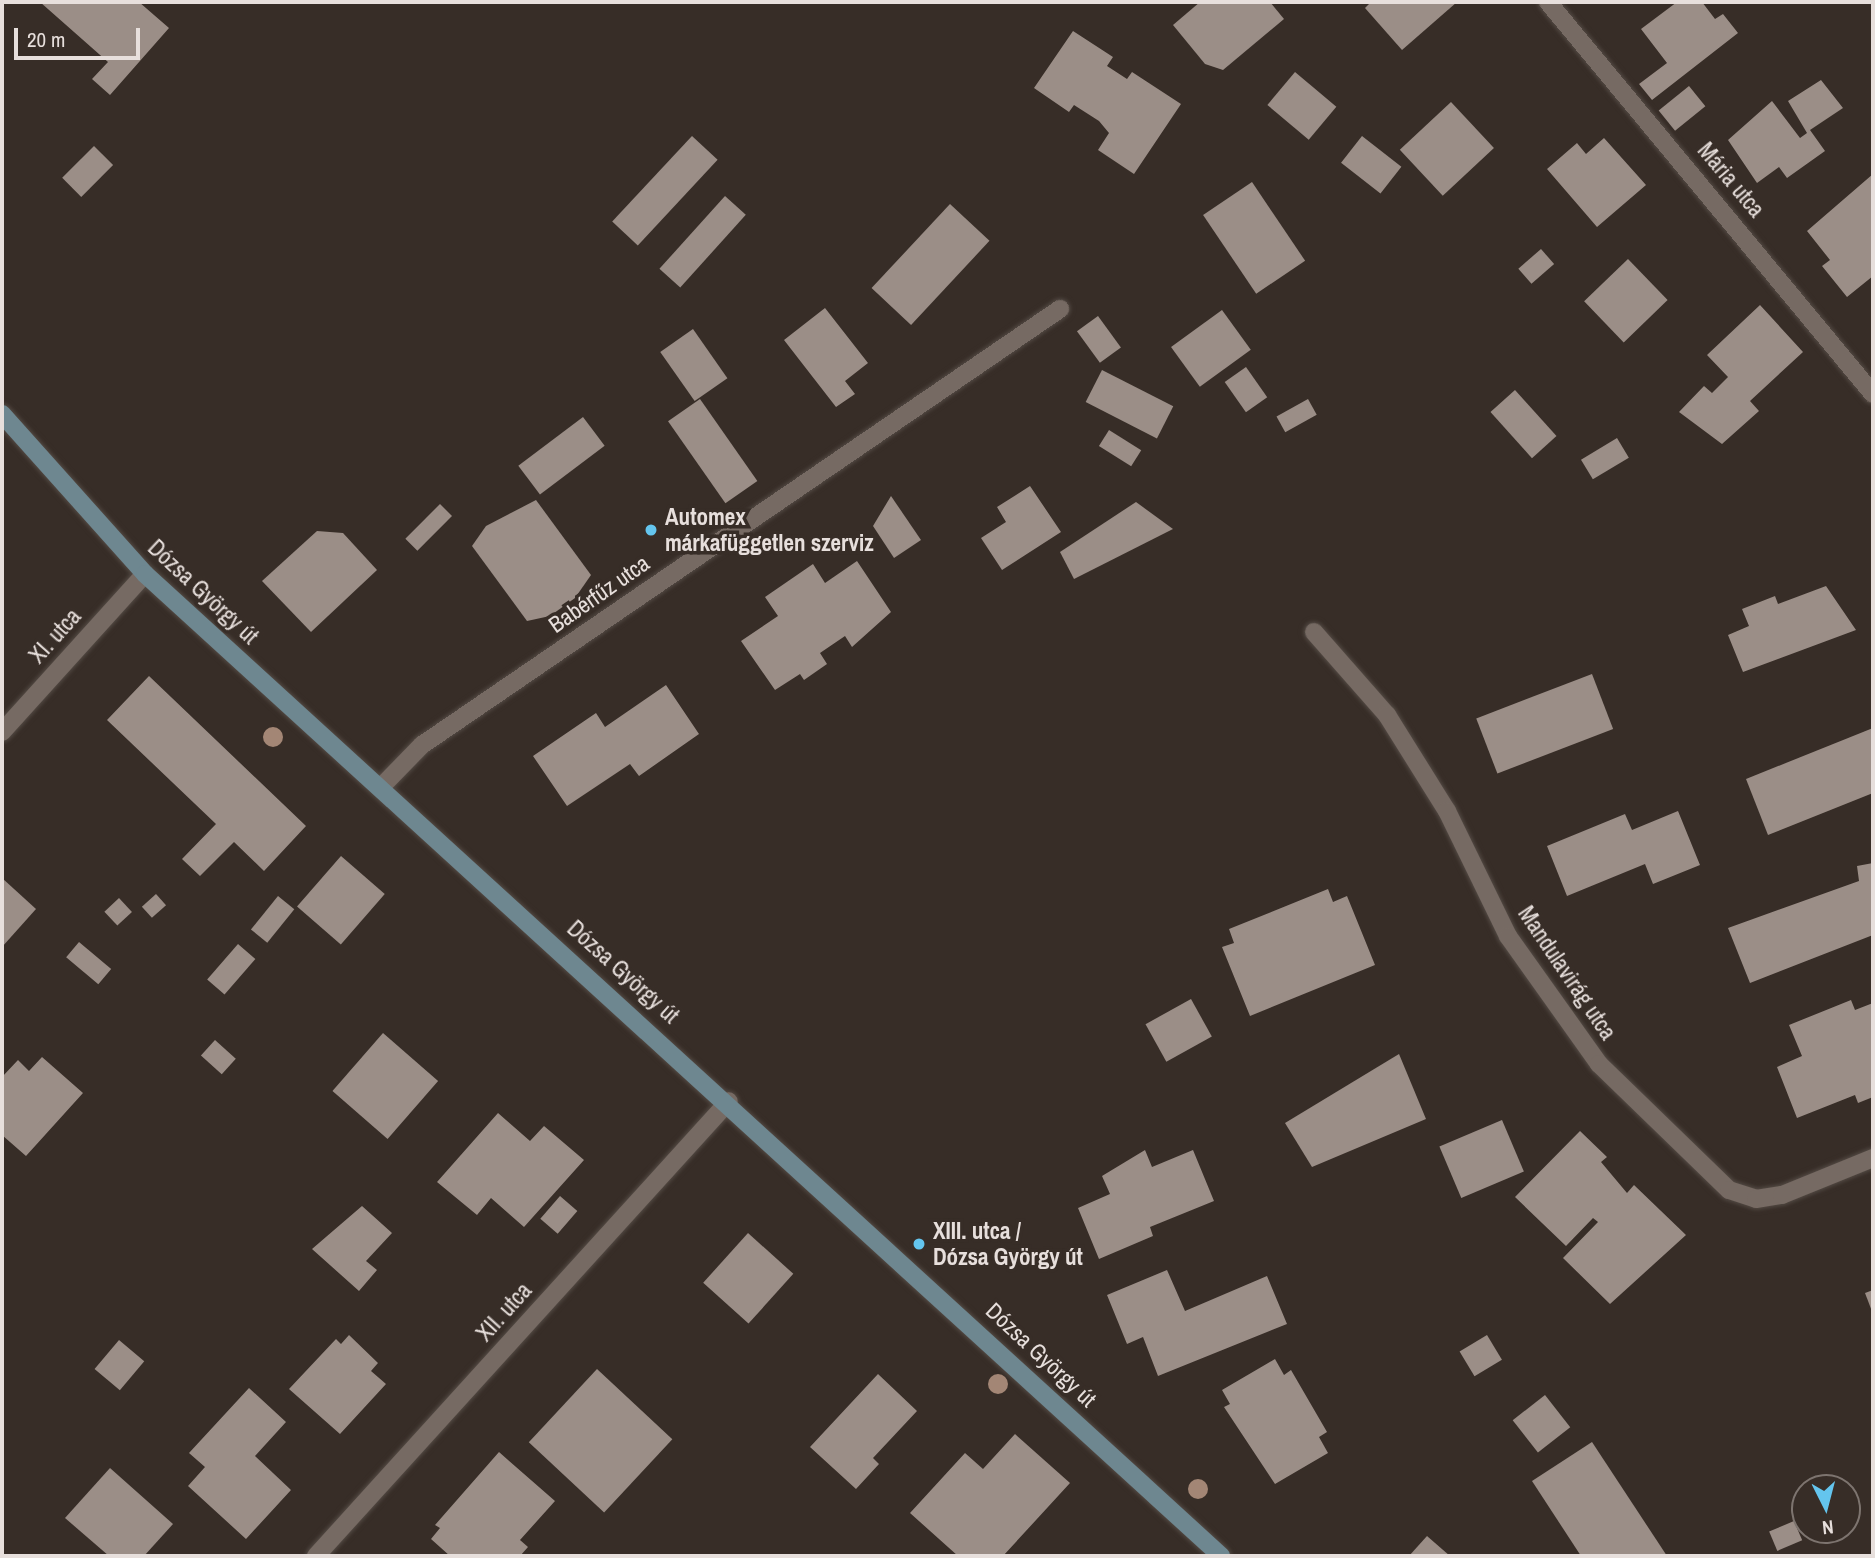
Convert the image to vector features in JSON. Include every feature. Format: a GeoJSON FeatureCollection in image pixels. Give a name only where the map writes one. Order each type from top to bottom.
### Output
{"type":"FeatureCollection","features":[{"type":"Feature","properties":{"kind":"street","name":"Mária utca"},"geometry":{"type":"LineString","coordinates":[[1548,2],[1873,394]]}},
{"type":"Feature","properties":{"kind":"street","name":"Babérfűz utca"},"geometry":{"type":"LineString","coordinates":[[381,788],[422,745],[1060,309]]}},
{"type":"Feature","properties":{"kind":"street","name":"Dózsa György út"},"geometry":{"type":"LineString","coordinates":[[2,414],[145,574],[729,1101],[1222,1556]]}},
{"type":"Feature","properties":{"kind":"street","name":"XI. utca"},"geometry":{"type":"LineString","coordinates":[[2,732],[145,574]]}},
{"type":"Feature","properties":{"kind":"street","name":"Mandulavirág utca"},"geometry":{"type":"LineString","coordinates":[[1314,632],[1387,715],[1447,811],[1508,936],[1599,1064],[1729,1190],[1756,1199],[1782,1195],[1873,1158]]}},
{"type":"Feature","properties":{"kind":"street","name":"XII. utca"},"geometry":{"type":"LineString","coordinates":[[316,1556],[729,1101]]}},
{"type":"Feature","properties":{"kind":"building"},"geometry":{"type":"Polygon","coordinates":[[[40,2],[139,2],[169,28],[110,95],[92,79],[108,62],[40,2]]]}},
{"type":"Feature","properties":{"kind":"building"},"geometry":{"type":"Polygon","coordinates":[[[1200,2],[1270,2],[1284,19],[1223,70],[1205,64],[1173,25],[1200,2]]]}},
{"type":"Feature","properties":{"kind":"building"},"geometry":{"type":"Polygon","coordinates":[[[1371,2],[1457,2],[1402,50],[1365,8],[1371,2]]]}},
{"type":"Feature","properties":{"kind":"building"},"geometry":{"type":"Polygon","coordinates":[[[1677,2],[1702,2],[1715,19],[1723,14],[1738,33],[1652,100],[1639,84],[1667,63],[1641,29],[1677,2]]]}},
{"type":"Feature","properties":{"kind":"building"},"geometry":{"type":"Polygon","coordinates":[[[1073,31],[1113,57],[1107,66],[1127,79],[1132,72],[1181,104],[1134,174],[1098,150],[1109,133],[1099,121],[1074,105],[1069,112],[1034,88],[1073,31]]]}},
{"type":"Feature","properties":{"kind":"building"},"geometry":{"type":"Polygon","coordinates":[[[1295,72],[1336,107],[1309,140],[1267,105],[1295,72]]]}},
{"type":"Feature","properties":{"kind":"building"},"geometry":{"type":"Polygon","coordinates":[[[1821,80],[1843,108],[1810,130],[1825,151],[1787,178],[1779,167],[1757,183],[1728,140],[1772,101],[1800,138],[1807,133],[1788,101],[1821,80]]]}},
{"type":"Feature","properties":{"kind":"building"},"geometry":{"type":"Polygon","coordinates":[[[1689,86],[1705,106],[1675,131],[1659,111],[1689,86]]]}},
{"type":"Feature","properties":{"kind":"building"},"geometry":{"type":"Polygon","coordinates":[[[1451,102],[1494,148],[1443,196],[1400,150],[1451,102]]]}},
{"type":"Feature","properties":{"kind":"building"},"geometry":{"type":"Polygon","coordinates":[[[692,136],[718,160],[638,245],[612,222],[692,136]]]}},
{"type":"Feature","properties":{"kind":"building"},"geometry":{"type":"Polygon","coordinates":[[[1362,136],[1401,167],[1380,194],[1341,163],[1362,136]]]}},
{"type":"Feature","properties":{"kind":"building"},"geometry":{"type":"Polygon","coordinates":[[[1604,138],[1646,185],[1597,227],[1547,169],[1577,143],[1586,154],[1604,138]]]}},
{"type":"Feature","properties":{"kind":"building"},"geometry":{"type":"Polygon","coordinates":[[[94,146],[113,165],[81,197],[62,178],[94,146]]]}},
{"type":"Feature","properties":{"kind":"building"},"geometry":{"type":"Polygon","coordinates":[[[1873,174],[1873,276],[1847,297],[1822,266],[1830,260],[1807,231],[1873,174]]]}},
{"type":"Feature","properties":{"kind":"building"},"geometry":{"type":"Polygon","coordinates":[[[1252,182],[1305,261],[1256,294],[1203,215],[1252,182]]]}},
{"type":"Feature","properties":{"kind":"building"},"geometry":{"type":"Polygon","coordinates":[[[725,196],[746,215],[680,288],[659,269],[725,196]]]}},
{"type":"Feature","properties":{"kind":"building"},"geometry":{"type":"Polygon","coordinates":[[[950,204],[989,241],[911,325],[872,288],[950,204]]]}},
{"type":"Feature","properties":{"kind":"building"},"geometry":{"type":"Polygon","coordinates":[[[1541,249],[1554,264],[1531,284],[1518,269],[1541,249]]]}},
{"type":"Feature","properties":{"kind":"building"},"geometry":{"type":"Polygon","coordinates":[[[1628,259],[1668,300],[1624,342],[1584,301],[1628,259]]]}},
{"type":"Feature","properties":{"kind":"building"},"geometry":{"type":"Polygon","coordinates":[[[1760,305],[1803,352],[1750,401],[1759,411],[1722,444],[1679,412],[1704,386],[1712,393],[1728,377],[1707,355],[1760,305]]]}},
{"type":"Feature","properties":{"kind":"building"},"geometry":{"type":"Polygon","coordinates":[[[825,308],[868,363],[845,381],[855,394],[836,407],[784,340],[825,308]]]}},
{"type":"Feature","properties":{"kind":"building"},"geometry":{"type":"Polygon","coordinates":[[[1222,310],[1251,350],[1200,387],[1171,347],[1222,310]]]}},
{"type":"Feature","properties":{"kind":"building"},"geometry":{"type":"Polygon","coordinates":[[[1098,316],[1121,348],[1100,363],[1077,331],[1098,316]]]}},
{"type":"Feature","properties":{"kind":"building"},"geometry":{"type":"Polygon","coordinates":[[[693,329],[727,378],[695,401],[660,352],[693,329]]]}},
{"type":"Feature","properties":{"kind":"building"},"geometry":{"type":"Polygon","coordinates":[[[1246,367],[1267,397],[1246,412],[1225,382],[1246,367]]]}},
{"type":"Feature","properties":{"kind":"building"},"geometry":{"type":"Polygon","coordinates":[[[1102,370],[1173,406],[1157,438],[1086,402],[1102,370]]]}},
{"type":"Feature","properties":{"kind":"building"},"geometry":{"type":"Polygon","coordinates":[[[1515,390],[1556,436],[1532,458],[1490,412],[1515,390]]]}},
{"type":"Feature","properties":{"kind":"building"},"geometry":{"type":"Polygon","coordinates":[[[700,399],[757,481],[725,503],[668,421],[700,399]]]}},
{"type":"Feature","properties":{"kind":"building"},"geometry":{"type":"Polygon","coordinates":[[[1308,399],[1317,415],[1285,432],[1277,416],[1308,399]]]}},
{"type":"Feature","properties":{"kind":"building"},"geometry":{"type":"Polygon","coordinates":[[[583,417],[605,446],[540,494],[518,466],[583,417]]]}},
{"type":"Feature","properties":{"kind":"building"},"geometry":{"type":"Polygon","coordinates":[[[1109,430],[1141,450],[1131,466],[1099,446],[1109,430]]]}},
{"type":"Feature","properties":{"kind":"building"},"geometry":{"type":"Polygon","coordinates":[[[1617,438],[1629,458],[1593,479],[1581,460],[1617,438]]]}},
{"type":"Feature","properties":{"kind":"building"},"geometry":{"type":"Polygon","coordinates":[[[1030,486],[1061,532],[1002,570],[981,538],[1006,522],[997,507],[1030,486]]]}},
{"type":"Feature","properties":{"kind":"building"},"geometry":{"type":"Polygon","coordinates":[[[891,496],[921,540],[894,558],[873,526],[891,496]]]}},
{"type":"Feature","properties":{"kind":"building"},"geometry":{"type":"Polygon","coordinates":[[[536,500],[591,575],[575,598],[550,616],[527,621],[472,546],[486,526],[536,500]]]}},
{"type":"Feature","properties":{"kind":"building"},"geometry":{"type":"Polygon","coordinates":[[[1136,502],[1173,529],[1074,579],[1060,552],[1136,502]]]}},
{"type":"Feature","properties":{"kind":"building"},"geometry":{"type":"Polygon","coordinates":[[[440,504],[452,516],[417,551],[405,539],[440,504]]]}},
{"type":"Feature","properties":{"kind":"building"},"geometry":{"type":"Polygon","coordinates":[[[317,531],[343,533],[377,570],[311,632],[262,581],[317,531]]]}},
{"type":"Feature","properties":{"kind":"building"},"geometry":{"type":"Polygon","coordinates":[[[857,561],[891,612],[852,647],[845,636],[820,653],[827,664],[804,680],[800,674],[775,690],[741,641],[778,616],[765,597],[813,564],[825,583],[857,561]]]}},
{"type":"Feature","properties":{"kind":"building"},"geometry":{"type":"Polygon","coordinates":[[[1826,586],[1856,630],[1743,672],[1728,635],[1749,626],[1742,609],[1775,596],[1778,604],[1826,586]]]}},
{"type":"Feature","properties":{"kind":"building"},"geometry":{"type":"Polygon","coordinates":[[[1592,674],[1613,729],[1497,774],[1476,718],[1592,674]]]}},
{"type":"Feature","properties":{"kind":"building"},"geometry":{"type":"Polygon","coordinates":[[[149,676],[306,826],[264,871],[234,842],[200,876],[182,859],[216,824],[107,720],[149,676]]]}},
{"type":"Feature","properties":{"kind":"building"},"geometry":{"type":"Polygon","coordinates":[[[666,685],[699,734],[639,776],[630,764],[567,806],[533,756],[596,713],[605,727],[666,685]]]}},
{"type":"Feature","properties":{"kind":"building"},"geometry":{"type":"Polygon","coordinates":[[[1873,728],[1873,793],[1768,835],[1746,779],[1873,728]]]}},
{"type":"Feature","properties":{"kind":"building"},"geometry":{"type":"Polygon","coordinates":[[[1678,811],[1700,865],[1653,884],[1645,864],[1567,896],[1547,846],[1625,814],[1632,830],[1678,811]]]}},
{"type":"Feature","properties":{"kind":"building"},"geometry":{"type":"Polygon","coordinates":[[[341,856],[385,894],[341,945],[297,907],[341,856]]]}},
{"type":"Feature","properties":{"kind":"building"},"geometry":{"type":"Polygon","coordinates":[[[1873,863],[1873,935],[1750,983],[1728,928],[1859,881],[1857,866],[1873,863]]]}},
{"type":"Feature","properties":{"kind":"building"},"geometry":{"type":"Polygon","coordinates":[[[2,878],[36,909],[2,947],[2,878]]]}},
{"type":"Feature","properties":{"kind":"building"},"geometry":{"type":"Polygon","coordinates":[[[1328,889],[1333,902],[1347,896],[1375,965],[1250,1016],[1222,947],[1234,943],[1229,929],[1328,889]]]}},
{"type":"Feature","properties":{"kind":"building"},"geometry":{"type":"Polygon","coordinates":[[[156,894],[166,905],[152,918],[142,907],[156,894]]]}},
{"type":"Feature","properties":{"kind":"building"},"geometry":{"type":"Polygon","coordinates":[[[278,896],[294,909],[267,943],[251,929],[278,896]]]}},
{"type":"Feature","properties":{"kind":"building"},"geometry":{"type":"Polygon","coordinates":[[[119,898],[132,912],[117,926],[104,912],[119,898]]]}},
{"type":"Feature","properties":{"kind":"building"},"geometry":{"type":"Polygon","coordinates":[[[79,942],[111,969],[98,984],[66,957],[79,942]]]}},
{"type":"Feature","properties":{"kind":"building"},"geometry":{"type":"Polygon","coordinates":[[[238,944],[255,959],[225,995],[207,979],[238,944]]]}},
{"type":"Feature","properties":{"kind":"building"},"geometry":{"type":"Polygon","coordinates":[[[1191,999],[1212,1037],[1166,1062],[1146,1024],[1191,999]]]}},
{"type":"Feature","properties":{"kind":"building"},"geometry":{"type":"Polygon","coordinates":[[[1851,1000],[1855,1010],[1873,1003],[1873,1097],[1858,1103],[1855,1095],[1797,1118],[1777,1067],[1802,1056],[1789,1025],[1851,1000]]]}},
{"type":"Feature","properties":{"kind":"building"},"geometry":{"type":"Polygon","coordinates":[[[383,1033],[438,1081],[388,1139],[332,1091],[383,1033]]]}},
{"type":"Feature","properties":{"kind":"building"},"geometry":{"type":"Polygon","coordinates":[[[215,1040],[236,1059],[222,1074],[201,1056],[215,1040]]]}},
{"type":"Feature","properties":{"kind":"building"},"geometry":{"type":"Polygon","coordinates":[[[1399,1054],[1426,1119],[1312,1167],[1285,1123],[1399,1054]]]}},
{"type":"Feature","properties":{"kind":"building"},"geometry":{"type":"Polygon","coordinates":[[[42,1057],[83,1093],[26,1156],[2,1135],[2,1077],[18,1060],[29,1071],[42,1057]]]}},
{"type":"Feature","properties":{"kind":"building"},"geometry":{"type":"Polygon","coordinates":[[[498,1113],[530,1141],[544,1126],[584,1160],[524,1227],[491,1198],[477,1215],[437,1182],[498,1113]]]}},
{"type":"Feature","properties":{"kind":"building"},"geometry":{"type":"Polygon","coordinates":[[[1502,1120],[1524,1172],[1461,1198],[1439,1147],[1502,1120]]]}},
{"type":"Feature","properties":{"kind":"building"},"geometry":{"type":"Polygon","coordinates":[[[1580,1131],[1607,1157],[1601,1162],[1627,1193],[1634,1185],[1686,1235],[1610,1304],[1563,1258],[1598,1222],[1593,1218],[1566,1246],[1515,1197],[1580,1131]]]}},
{"type":"Feature","properties":{"kind":"building"},"geometry":{"type":"Polygon","coordinates":[[[1145,1150],[1152,1167],[1193,1150],[1214,1201],[1150,1227],[1153,1236],[1099,1259],[1078,1208],[1110,1194],[1102,1176],[1145,1150]]]}},
{"type":"Feature","properties":{"kind":"building"},"geometry":{"type":"Polygon","coordinates":[[[560,1196],[577,1211],[558,1234],[540,1219],[560,1196]]]}},
{"type":"Feature","properties":{"kind":"building"},"geometry":{"type":"Polygon","coordinates":[[[362,1206],[392,1233],[366,1261],[377,1270],[359,1291],[312,1249],[362,1206]]]}},
{"type":"Feature","properties":{"kind":"building"},"geometry":{"type":"Polygon","coordinates":[[[748,1233],[793,1274],[749,1324],[703,1283],[748,1233]]]}},
{"type":"Feature","properties":{"kind":"building"},"geometry":{"type":"Polygon","coordinates":[[[1167,1270],[1185,1311],[1267,1276],[1287,1324],[1158,1376],[1143,1337],[1127,1344],[1107,1295],[1167,1270]]]}},
{"type":"Feature","properties":{"kind":"building"},"geometry":{"type":"Polygon","coordinates":[[[1873,1290],[1873,1314],[1865,1293],[1873,1290]]]}},
{"type":"Feature","properties":{"kind":"building"},"geometry":{"type":"Polygon","coordinates":[[[349,1335],[378,1363],[371,1371],[386,1384],[340,1434],[289,1389],[336,1339],[341,1344],[349,1335]]]}},
{"type":"Feature","properties":{"kind":"building"},"geometry":{"type":"Polygon","coordinates":[[[1487,1335],[1502,1360],[1475,1376],[1460,1351],[1487,1335]]]}},
{"type":"Feature","properties":{"kind":"building"},"geometry":{"type":"Polygon","coordinates":[[[119,1340],[144,1361],[120,1390],[95,1369],[119,1340]]]}},
{"type":"Feature","properties":{"kind":"building"},"geometry":{"type":"Polygon","coordinates":[[[1275,1359],[1284,1375],[1291,1370],[1327,1432],[1319,1437],[1328,1453],[1275,1484],[1224,1407],[1230,1404],[1222,1390],[1275,1359]]]}},
{"type":"Feature","properties":{"kind":"building"},"geometry":{"type":"Polygon","coordinates":[[[597,1369],[672,1439],[604,1512],[529,1442],[597,1369]]]}},
{"type":"Feature","properties":{"kind":"building"},"geometry":{"type":"Polygon","coordinates":[[[878,1374],[917,1411],[873,1458],[879,1464],[856,1489],[810,1447],[878,1374]]]}},
{"type":"Feature","properties":{"kind":"building"},"geometry":{"type":"Polygon","coordinates":[[[249,1388],[286,1422],[255,1456],[291,1490],[246,1539],[188,1486],[205,1467],[189,1453],[249,1388]]]}},
{"type":"Feature","properties":{"kind":"building"},"geometry":{"type":"Polygon","coordinates":[[[1545,1395],[1570,1427],[1538,1453],[1513,1420],[1545,1395]]]}},
{"type":"Feature","properties":{"kind":"building"},"geometry":{"type":"Polygon","coordinates":[[[1015,1434],[1070,1483],[1003,1556],[958,1556],[910,1513],[965,1453],[983,1469],[1015,1434]]]}},
{"type":"Feature","properties":{"kind":"building"},"geometry":{"type":"Polygon","coordinates":[[[1592,1442],[1667,1556],[1581,1556],[1532,1481],[1592,1442]]]}},
{"type":"Feature","properties":{"kind":"building"},"geometry":{"type":"Polygon","coordinates":[[[499,1452],[555,1501],[520,1540],[528,1547],[520,1556],[450,1556],[431,1539],[440,1528],[435,1525],[499,1452]]]}},
{"type":"Feature","properties":{"kind":"building"},"geometry":{"type":"Polygon","coordinates":[[[110,1468],[173,1524],[144,1556],[109,1556],[65,1518],[110,1468]]]}},
{"type":"Feature","properties":{"kind":"building"},"geometry":{"type":"Polygon","coordinates":[[[1791,1522],[1791,1544],[1794,1544],[1777,1551],[1769,1532],[1791,1522]]]}},
{"type":"Feature","properties":{"kind":"building"},"geometry":{"type":"Polygon","coordinates":[[[1427,1536],[1450,1556],[1409,1556],[1427,1536]]]}},
{"type":"Feature","properties":{"kind":"place","name":"Automex márkafüggetlen szerviz"},"geometry":{"type":"Point","coordinates":[651,530]}},
{"type":"Feature","properties":{"kind":"place","name":"XIII. utca / Dózsa György út"},"geometry":{"type":"Point","coordinates":[919,1244]}}]}
